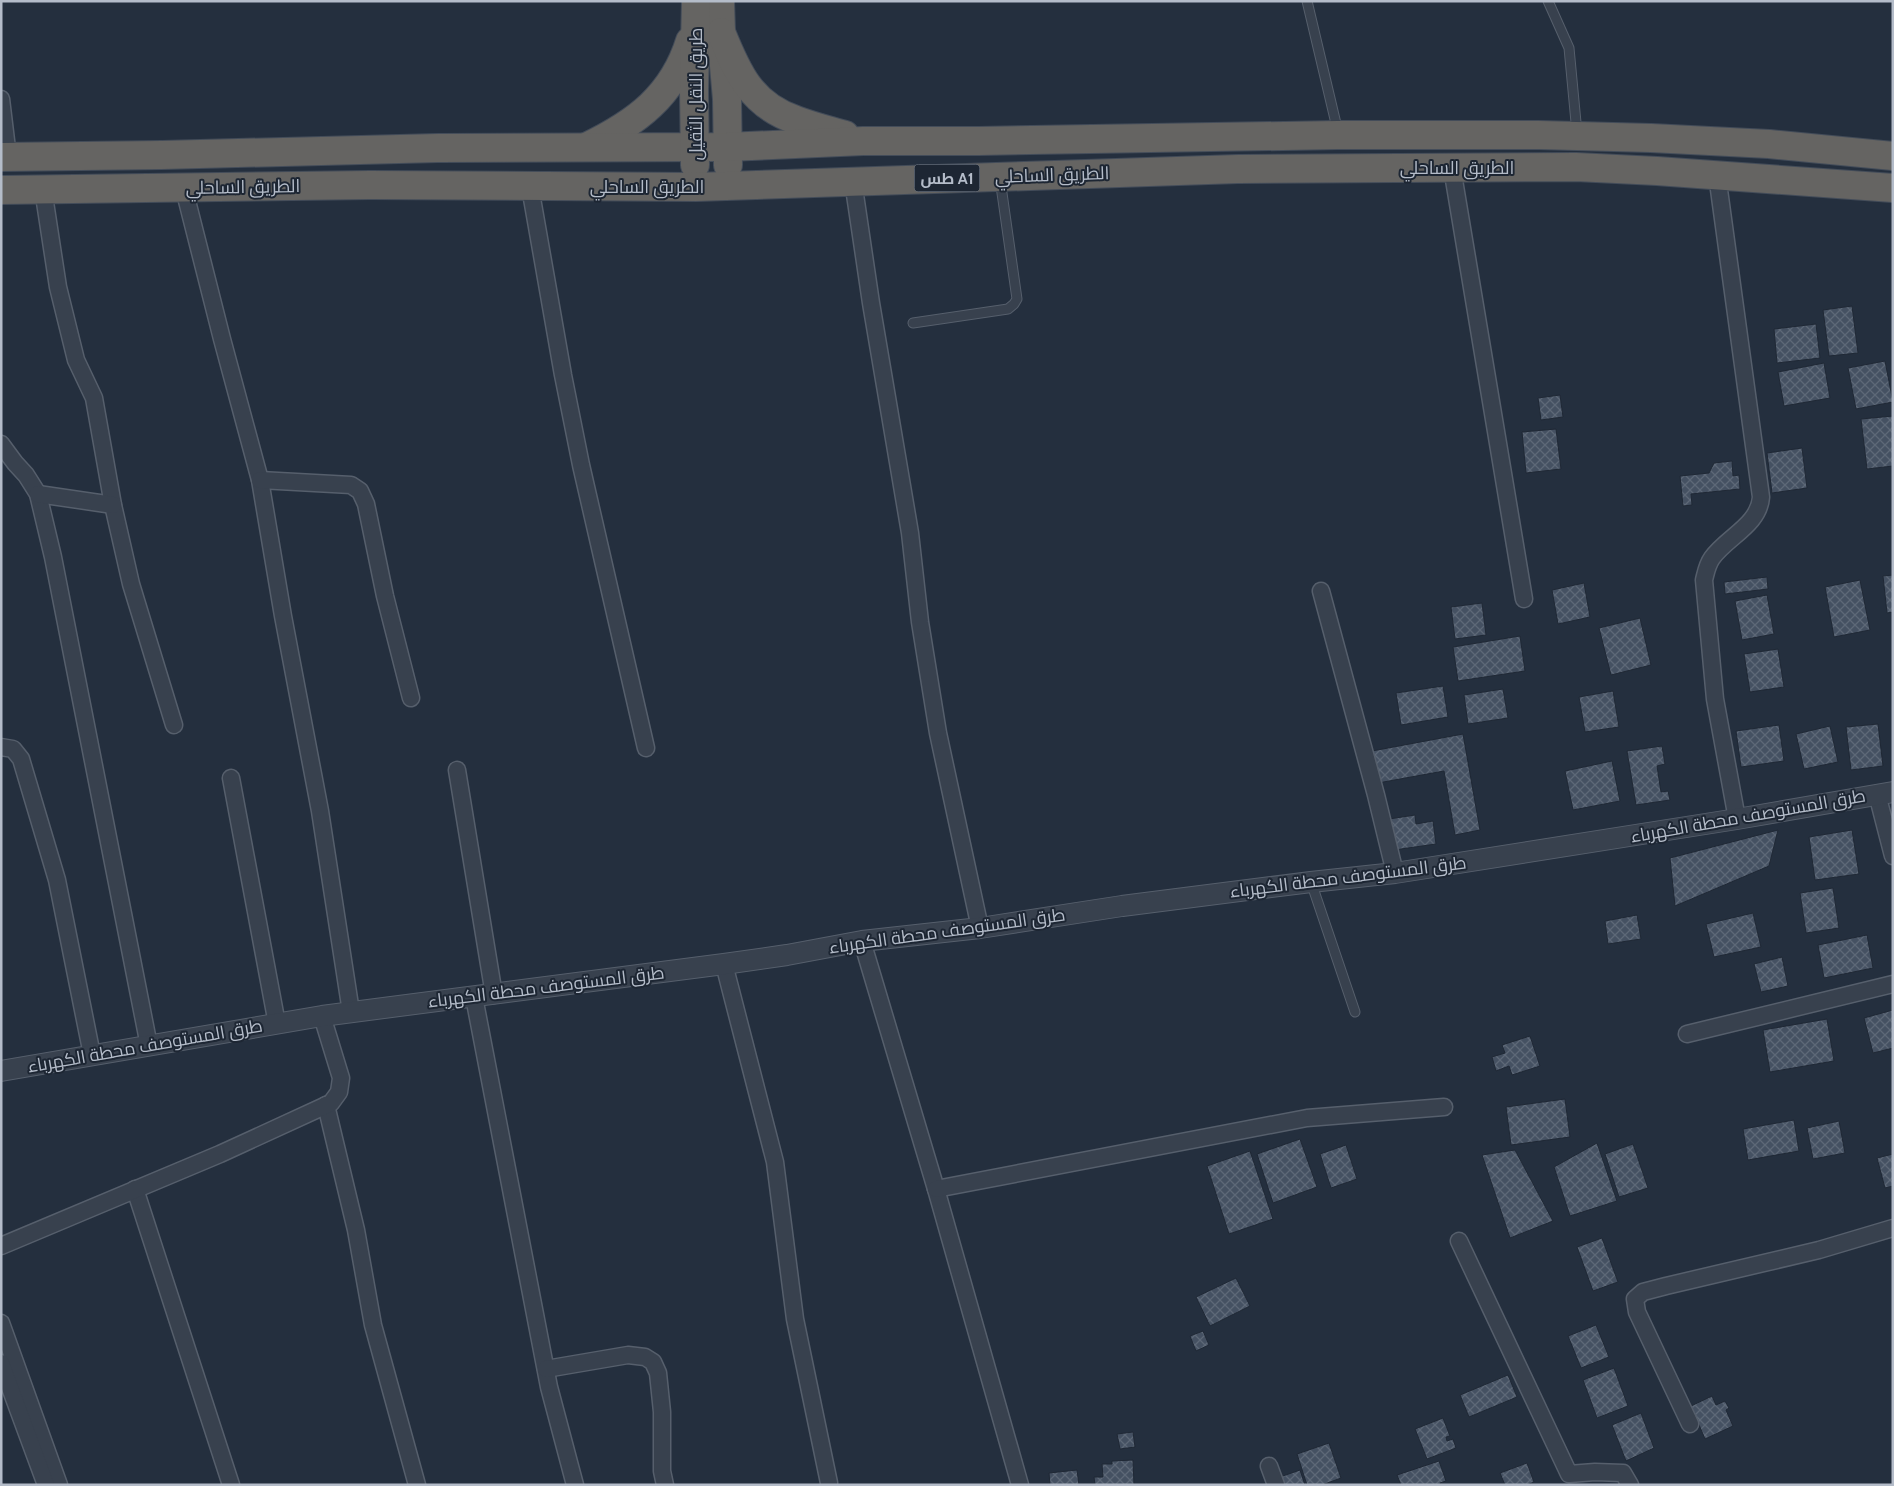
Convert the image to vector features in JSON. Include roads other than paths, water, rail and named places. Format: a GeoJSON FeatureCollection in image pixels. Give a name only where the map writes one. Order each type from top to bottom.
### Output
{"type":"FeatureCollection","features":[{"type":"Feature","properties":{"kind":"highway","name":"طريق النقل الثقيل"},"geometry":{"type":"LineString","coordinates":[[720,1],[727,99],[729,186]]}},
{"type":"Feature","properties":{"kind":"highway","name":"طريق النقل الثقيل"},"geometry":{"type":"LineString","coordinates":[[696,12],[696,187]]}},
{"type":"Feature","properties":{"kind":"highway"},"geometry":{"type":"LineString","coordinates":[[582,149],[610,135],[654,105],[671,84],[682,64],[696,12]]}},
{"type":"Feature","properties":{"kind":"highway"},"geometry":{"type":"LineString","coordinates":[[721,32],[738,72],[755,96],[766,105],[794,120],[862,141]]}},
{"type":"Feature","properties":{"kind":"highway","name":"الطريق الساحلي"},"geometry":{"type":"LineString","coordinates":[[5,157],[438,148],[727,148],[862,141],[1338,135],[1651,138],[1769,144],[1893,156]]}},
{"type":"Feature","properties":{"kind":"highway","name":"الطريق الساحلي"},"geometry":{"type":"LineString","coordinates":[[1,190],[370,185],[696,187],[999,176],[1315,168],[1576,167],[1893,188]]}},
{"type":"Feature","properties":{"kind":"street"},"geometry":{"type":"LineString","coordinates":[[1,100],[5,157]]}},
{"type":"Feature","properties":{"kind":"street"},"geometry":{"type":"LineString","coordinates":[[1452,168],[1524,599]]}},
{"type":"Feature","properties":{"kind":"street"},"geometry":{"type":"LineString","coordinates":[[1717,175],[1762,497],[1761,505],[1755,516],[1713,557],[1707,567],[1704,580],[1715,699],[1737,819]]}},
{"type":"Feature","properties":{"kind":"street"},"geometry":{"type":"LineString","coordinates":[[853,181],[871,302],[910,533],[920,622],[937,724],[980,928]]}},
{"type":"Feature","properties":{"kind":"street"},"geometry":{"type":"LineString","coordinates":[[530,187],[554,328],[579,456],[646,748]]}},
{"type":"Feature","properties":{"kind":"street"},"geometry":{"type":"LineString","coordinates":[[44,189],[58,287],[76,360],[94,398],[113,505],[131,584],[174,725]]}},
{"type":"Feature","properties":{"kind":"street"},"geometry":{"type":"LineString","coordinates":[[184,189],[260,480],[283,616],[320,811],[351,1012]]}},
{"type":"Feature","properties":{"kind":"street"},"geometry":{"type":"LineString","coordinates":[[1,444],[26,475],[38,494],[53,557],[149,1046]]}},
{"type":"Feature","properties":{"kind":"street"},"geometry":{"type":"LineString","coordinates":[[260,480],[351,485],[360,491],[366,504],[385,596],[411,698]]}},
{"type":"Feature","properties":{"kind":"street"},"geometry":{"type":"LineString","coordinates":[[38,494],[113,505]]}},
{"type":"Feature","properties":{"kind":"street"},"geometry":{"type":"LineString","coordinates":[[1321,591],[1376,795],[1394,873]]}},
{"type":"Feature","properties":{"kind":"street"},"geometry":{"type":"LineString","coordinates":[[1,747],[12,749],[21,759],[57,880],[92,1056]]}},
{"type":"Feature","properties":{"kind":"street"},"geometry":{"type":"LineString","coordinates":[[457,770],[494,995]]}},
{"type":"Feature","properties":{"kind":"street"},"geometry":{"type":"LineString","coordinates":[[231,778],[277,1024]]}},
{"type":"Feature","properties":{"kind":"street"},"geometry":{"type":"LineString","coordinates":[[1885,793],[1893,856]]}},
{"type":"Feature","properties":{"kind":"street","name":"طرق المستوصف محطة الكهرباء"},"geometry":{"type":"LineString","coordinates":[[1,1071],[322,1016],[724,964],[862,941],[980,928],[1122,906],[1394,873],[1737,819],[1885,793]]}},
{"type":"Feature","properties":{"kind":"street"},"geometry":{"type":"LineString","coordinates":[[862,941],[936,1189],[1020,1485]]}},
{"type":"Feature","properties":{"kind":"street"},"geometry":{"type":"LineString","coordinates":[[724,964],[775,1162],[795,1319],[829,1483]]}},
{"type":"Feature","properties":{"kind":"street"},"geometry":{"type":"LineString","coordinates":[[1686,1034],[1893,984]]}},
{"type":"Feature","properties":{"kind":"street"},"geometry":{"type":"LineString","coordinates":[[474,997],[546,1369],[575,1485]]}},
{"type":"Feature","properties":{"kind":"street"},"geometry":{"type":"LineString","coordinates":[[1,1246],[220,1154],[331,1103],[339,1092],[341,1078],[322,1016]]}},
{"type":"Feature","properties":{"kind":"street"},"geometry":{"type":"LineString","coordinates":[[326,1105],[356,1230],[373,1325],[417,1485]]}},
{"type":"Feature","properties":{"kind":"street"},"geometry":{"type":"LineString","coordinates":[[936,1189],[1307,1118],[1444,1107]]}},
{"type":"Feature","properties":{"kind":"street"},"geometry":{"type":"LineString","coordinates":[[135,1189],[231,1485]]}},
{"type":"Feature","properties":{"kind":"street"},"geometry":{"type":"LineString","coordinates":[[1690,1424],[1637,1312],[1635,1299],[1643,1292],[1819,1250],[1893,1228]]}},
{"type":"Feature","properties":{"kind":"street"},"geometry":{"type":"LineString","coordinates":[[1459,1242],[1569,1474],[1595,1472],[1623,1473],[1630,1485]]}},
{"type":"Feature","properties":{"kind":"street"},"geometry":{"type":"LineString","coordinates":[[1,1323],[59,1485]]}},
{"type":"Feature","properties":{"kind":"street"},"geometry":{"type":"LineString","coordinates":[[546,1369],[628,1355],[644,1357],[653,1362],[658,1373],[662,1412],[662,1471],[665,1485]]}},
{"type":"Feature","properties":{"kind":"street"},"geometry":{"type":"LineString","coordinates":[[1,1364],[46,1485]]}},
{"type":"Feature","properties":{"kind":"street"},"geometry":{"type":"LineString","coordinates":[[1269,1466],[1276,1485]]}},
{"type":"Feature","properties":{"kind":"lane"},"geometry":{"type":"LineString","coordinates":[[1307,1],[1338,135]]}},
{"type":"Feature","properties":{"kind":"lane"},"geometry":{"type":"LineString","coordinates":[[1548,1],[1569,48],[1577,136]]}},
{"type":"Feature","properties":{"kind":"lane"},"geometry":{"type":"LineString","coordinates":[[913,323],[1008,309],[1014,304],[1016,298],[999,176]]}},
{"type":"Feature","properties":{"kind":"lane"},"geometry":{"type":"LineString","coordinates":[[1311,882],[1355,1012]]}}]}
